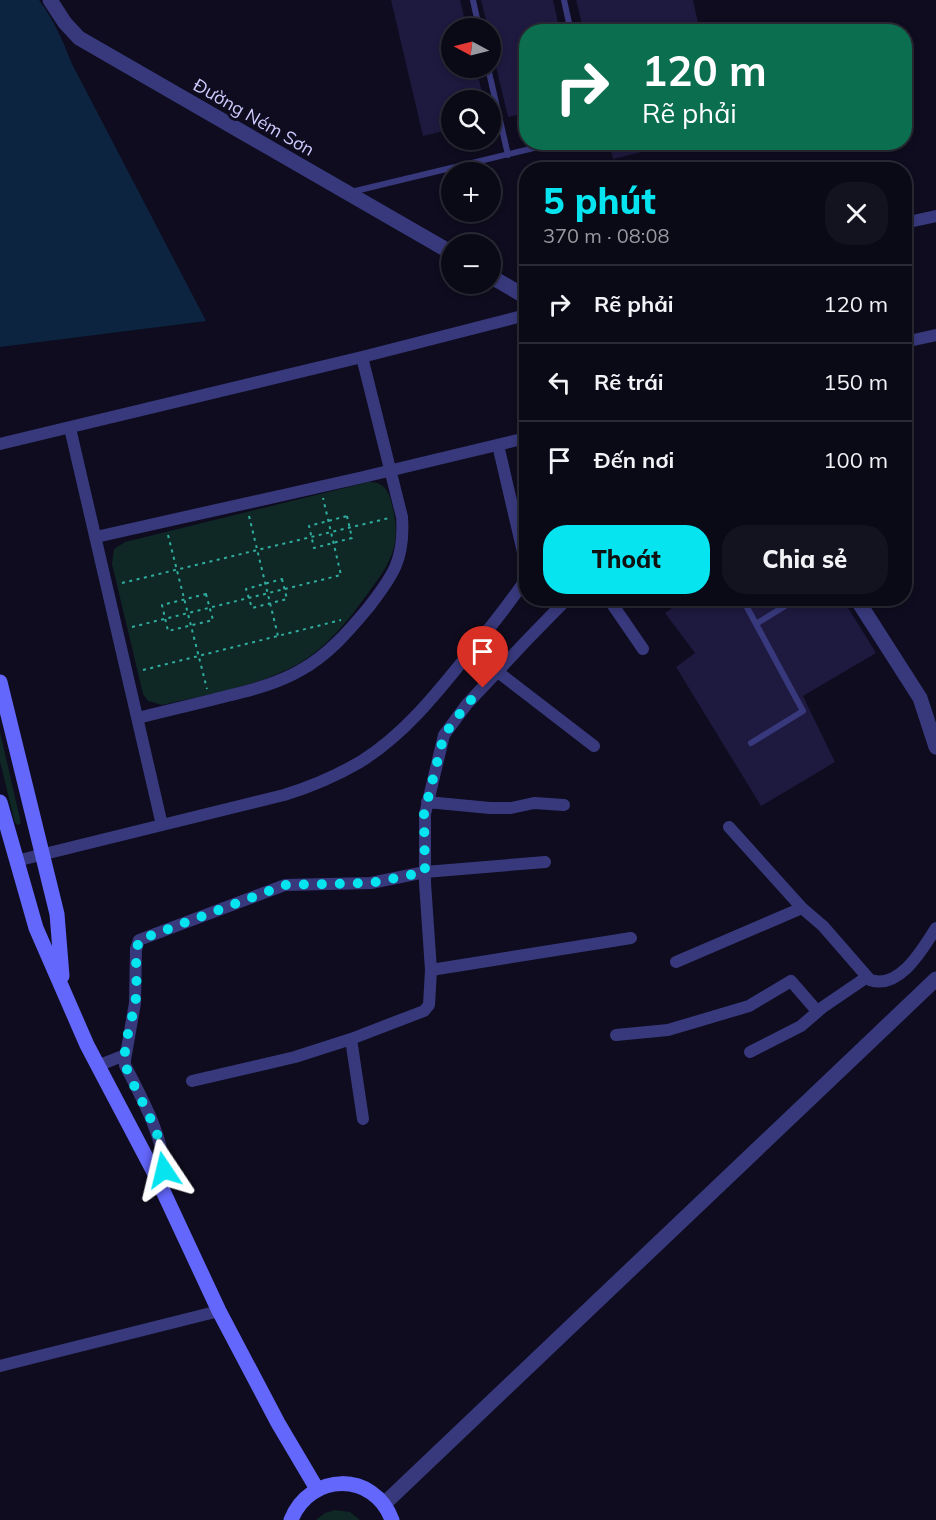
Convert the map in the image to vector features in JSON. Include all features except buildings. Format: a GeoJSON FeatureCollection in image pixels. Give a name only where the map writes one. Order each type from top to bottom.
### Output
{"type":"FeatureCollection","features":[{"type":"Feature","properties":{"kind":"main road"},"geometry":{"type":"LineString","coordinates":[[0,682],[57,914],[62,988]]}},
{"type":"Feature","properties":{"kind":"main road"},"geometry":{"type":"LineString","coordinates":[[0,802],[36,928],[97,1066],[156,1176],[219,1311],[278,1423],[317,1489]]}},
{"type":"Feature","properties":{"kind":"main road"},"geometry":{"type":"LineString","coordinates":[[291,1520],[302,1501],[317,1489],[338,1483],[348,1483],[368,1490],[384,1503],[392,1520]]}},
{"type":"Feature","properties":{"kind":"street","name":"Đường Ném Sơn"},"geometry":{"type":"LineString","coordinates":[[50,0],[64,23],[79,38],[441,247]]}},
{"type":"Feature","properties":{"kind":"street"},"geometry":{"type":"LineString","coordinates":[[912,221],[936,216]]}},
{"type":"Feature","properties":{"kind":"street"},"geometry":{"type":"LineString","coordinates":[[501,282],[519,293]]}},
{"type":"Feature","properties":{"kind":"street"},"geometry":{"type":"LineString","coordinates":[[0,444],[519,317]]}},
{"type":"Feature","properties":{"kind":"street"},"geometry":{"type":"LineString","coordinates":[[912,340],[936,335]]}},
{"type":"Feature","properties":{"kind":"street"},"geometry":{"type":"LineString","coordinates":[[138,718],[278,682],[310,664],[344,637],[390,577],[401,554],[402,517],[362,357]]}},
{"type":"Feature","properties":{"kind":"street"},"geometry":{"type":"LineString","coordinates":[[70,428],[162,825]]}},
{"type":"Feature","properties":{"kind":"street"},"geometry":{"type":"LineString","coordinates":[[96,537],[519,440]]}},
{"type":"Feature","properties":{"kind":"street"},"geometry":{"type":"LineString","coordinates":[[498,445],[519,535]]}},
{"type":"Feature","properties":{"kind":"street"},"geometry":{"type":"LineString","coordinates":[[16,861],[284,795],[309,787],[359,763],[397,733],[436,694],[519,590]]}},
{"type":"Feature","properties":{"kind":"street"},"geometry":{"type":"LineString","coordinates":[[192,1081],[295,1057],[351,1039],[424,1011],[429,1005],[431,970],[424,814],[444,735],[467,704],[560,606]]}},
{"type":"Feature","properties":{"kind":"street"},"geometry":{"type":"LineString","coordinates":[[613,606],[643,649]]}},
{"type":"Feature","properties":{"kind":"street"},"geometry":{"type":"LineString","coordinates":[[861,606],[920,698],[936,747]]}},
{"type":"Feature","properties":{"kind":"street"},"geometry":{"type":"LineString","coordinates":[[498,672],[594,746]]}},
{"type":"Feature","properties":{"kind":"street"},"geometry":{"type":"LineString","coordinates":[[427,802],[490,808],[511,808],[534,803],[564,805]]}},
{"type":"Feature","properties":{"kind":"street"},"geometry":{"type":"LineString","coordinates":[[729,827],[802,908],[823,926],[867,977],[875,982],[885,981],[905,970],[936,928]]}},
{"type":"Feature","properties":{"kind":"street"},"geometry":{"type":"LineString","coordinates":[[156,1176],[164,1170],[162,1152],[141,1097],[125,1065],[135,1003],[136,949],[139,940],[285,885],[371,883],[425,872],[545,862]]}},
{"type":"Feature","properties":{"kind":"street"},"geometry":{"type":"LineString","coordinates":[[676,962],[802,908]]}},
{"type":"Feature","properties":{"kind":"street"},"geometry":{"type":"LineString","coordinates":[[431,970],[631,938]]}},
{"type":"Feature","properties":{"kind":"street"},"geometry":{"type":"LineString","coordinates":[[750,1052],[801,1026],[817,1011],[867,977]]}},
{"type":"Feature","properties":{"kind":"street"},"geometry":{"type":"LineString","coordinates":[[384,1503],[936,979]]}},
{"type":"Feature","properties":{"kind":"street"},"geometry":{"type":"LineString","coordinates":[[616,1035],[668,1030],[749,1006],[791,981],[817,1011]]}},
{"type":"Feature","properties":{"kind":"street"},"geometry":{"type":"LineString","coordinates":[[351,1039],[363,1119]]}},
{"type":"Feature","properties":{"kind":"street"},"geometry":{"type":"LineString","coordinates":[[97,1066],[125,1055]]}},
{"type":"Feature","properties":{"kind":"street"},"geometry":{"type":"LineString","coordinates":[[0,1366],[219,1311]]}},
{"type":"Feature","properties":{"kind":"lane"},"geometry":{"type":"LineString","coordinates":[[473,0],[477,18]]}},
{"type":"Feature","properties":{"kind":"lane"},"geometry":{"type":"LineString","coordinates":[[564,0],[569,24]]}},
{"type":"Feature","properties":{"kind":"lane"},"geometry":{"type":"LineString","coordinates":[[490,78],[508,154]]}},
{"type":"Feature","properties":{"kind":"lane"},"geometry":{"type":"LineString","coordinates":[[347,193],[525,150]]}},
{"type":"Feature","properties":{"kind":"lane"},"geometry":{"type":"LineString","coordinates":[[746,606],[803,711],[751,743]]}},
{"type":"Feature","properties":{"kind":"lane"},"geometry":{"type":"LineString","coordinates":[[756,624],[785,606]]}},
{"type":"Feature","properties":{"kind":"path"},"geometry":{"type":"LineString","coordinates":[[132,627],[340,575],[322,497]]}},
{"type":"Feature","properties":{"kind":"path"},"geometry":{"type":"LineString","coordinates":[[249,515],[278,636]]}},
{"type":"Feature","properties":{"kind":"path"},"geometry":{"type":"LineString","coordinates":[[347,516],[352,538],[315,548],[309,526],[328,521],[347,516]]}},
{"type":"Feature","properties":{"kind":"path"},"geometry":{"type":"LineString","coordinates":[[122,583],[392,517]]}},
{"type":"Feature","properties":{"kind":"path"},"geometry":{"type":"LineString","coordinates":[[168,535],[207,689]]}},
{"type":"Feature","properties":{"kind":"path"},"geometry":{"type":"LineString","coordinates":[[282,579],[287,598],[252,608],[246,589],[265,584],[282,579]]}},
{"type":"Feature","properties":{"kind":"path"},"geometry":{"type":"LineString","coordinates":[[206,594],[213,620],[168,631],[162,605],[184,600],[206,594]]}},
{"type":"Feature","properties":{"kind":"path"},"geometry":{"type":"LineString","coordinates":[[143,670],[344,619]]}},
{"type":"Feature","properties":{"kind":"green space"},"geometry":{"type":"Polygon","coordinates":[[[369,482],[384,487],[391,499],[396,532],[395,543],[384,570],[347,621],[329,640],[298,664],[266,679],[162,705],[148,701],[143,694],[112,564],[114,549],[125,542],[369,482]]]}},
{"type":"Feature","properties":{"kind":"green space"},"geometry":{"type":"Polygon","coordinates":[[[0,732],[21,823],[18,825],[15,823],[0,761],[0,732]]]}},
{"type":"Feature","properties":{"kind":"green space"},"geometry":{"type":"Polygon","coordinates":[[[335,1510],[350,1512],[360,1520],[316,1520],[325,1513],[335,1510]]]}},
{"type":"Feature","properties":{"kind":"water"},"geometry":{"type":"Polygon","coordinates":[[[0,0],[39,0],[58,31],[72,64],[206,321],[0,347],[0,0]]]}},
{"type":"Feature","properties":{"kind":"route"},"geometry":{"type":"LineString","coordinates":[[164,1170],[162,1152],[141,1097],[125,1065],[135,1003],[136,949],[139,940],[285,885],[371,883],[425,872],[424,814],[444,735],[467,704],[483,688]]}}]}
